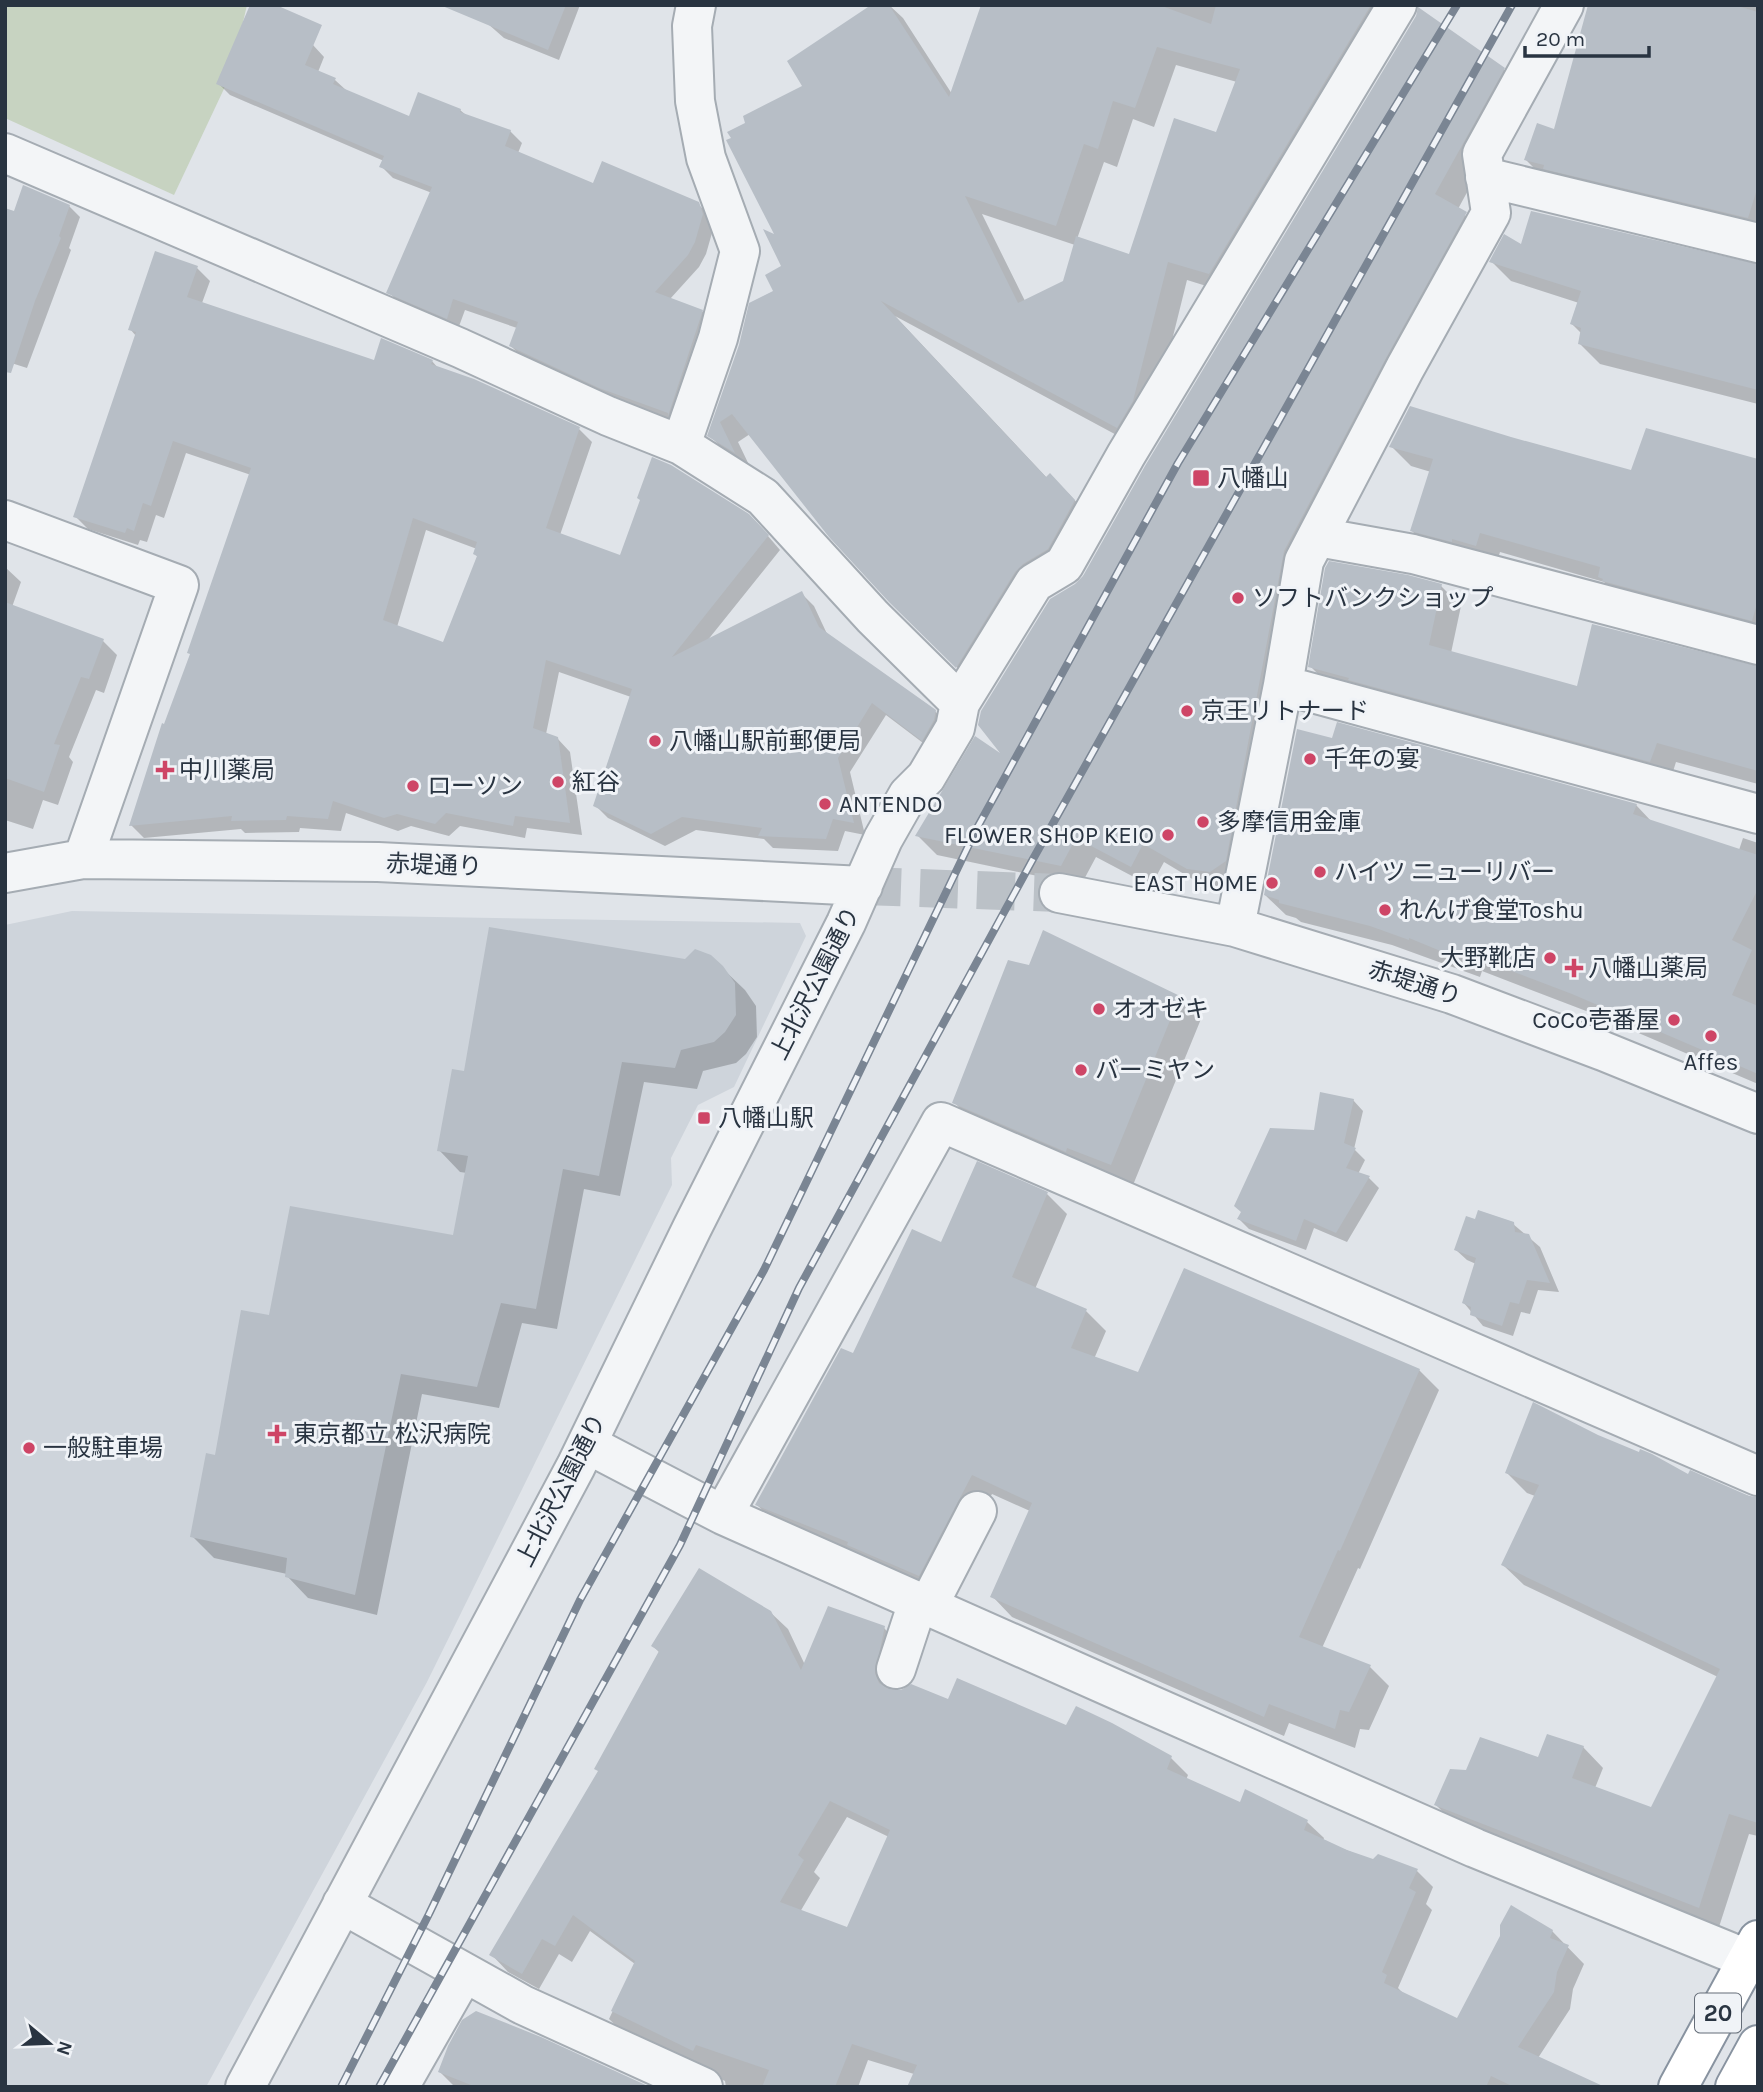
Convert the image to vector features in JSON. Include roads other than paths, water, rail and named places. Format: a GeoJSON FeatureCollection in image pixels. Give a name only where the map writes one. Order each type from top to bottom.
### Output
{"type":"FeatureCollection","features":[{"type":"Feature","properties":{"kind":"highway","name":"20"},"geometry":{"type":"LineString","coordinates":[[1678,2087],[1753,1949]]}},
{"type":"Feature","properties":{"kind":"highway","name":"20"},"geometry":{"type":"LineString","coordinates":[[1735,2087],[1758,2045]]}},
{"type":"Feature","properties":{"kind":"street"},"geometry":{"type":"LineString","coordinates":[[681,445],[718,338],[740,251],[706,158],[695,101],[692,26],[696,5]]}},
{"type":"Feature","properties":{"kind":"street","name":"上北沢公園通り"},"geometry":{"type":"LineString","coordinates":[[246,2087],[587,1444],[863,886],[883,839],[908,795],[926,778],[955,728],[960,703],[1034,583],[1064,565],[1126,455],[1397,5]]}},
{"type":"Feature","properties":{"kind":"street"},"geometry":{"type":"LineString","coordinates":[[1235,927],[1283,685],[1304,561],[1405,368],[1491,213],[1482,154],[1564,5]]}},
{"type":"Feature","properties":{"kind":"street"},"geometry":{"type":"LineString","coordinates":[[5,153],[460,348],[608,416],[681,445],[763,497],[873,617],[960,703]]}},
{"type":"Feature","properties":{"kind":"street"},"geometry":{"type":"LineString","coordinates":[[1486,177],[1758,243]]}},
{"type":"Feature","properties":{"kind":"street"},"geometry":{"type":"LineString","coordinates":[[5,520],[179,585],[83,859]]}},
{"type":"Feature","properties":{"kind":"street"},"geometry":{"type":"LineString","coordinates":[[1318,537],[1413,554],[1758,645]]}},
{"type":"Feature","properties":{"kind":"street"},"geometry":{"type":"LineString","coordinates":[[1283,685],[1758,814]]}},
{"type":"Feature","properties":{"kind":"street","name":"赤堤通り"},"geometry":{"type":"LineString","coordinates":[[5,873],[83,859],[391,863],[863,886]]}},
{"type":"Feature","properties":{"kind":"street","name":"赤堤通り"},"geometry":{"type":"LineString","coordinates":[[1059,893],[1235,927],[1452,994],[1758,1114]]}},
{"type":"Feature","properties":{"kind":"street"},"geometry":{"type":"LineString","coordinates":[[723,1515],[941,1122],[1758,1476]]}},
{"type":"Feature","properties":{"kind":"street"},"geometry":{"type":"LineString","coordinates":[[587,1444],[723,1515],[1475,1848],[1753,1949]]}},
{"type":"Feature","properties":{"kind":"street"},"geometry":{"type":"LineString","coordinates":[[896,1669],[923,1604],[977,1511]]}},
{"type":"Feature","properties":{"kind":"street"},"geometry":{"type":"LineString","coordinates":[[342,1904],[645,2075],[703,2087]]}},
{"type":"Feature","properties":{"kind":"street"},"geometry":{"type":"LineString","coordinates":[[399,2087],[464,1973]]}},
{"type":"Feature","properties":{"kind":"tunnel"},"geometry":{"type":"LineString","coordinates":[[863,886],[1059,893]]}},
{"type":"Feature","properties":{"kind":"railway"},"geometry":{"type":"LineString","coordinates":[[341,2087],[429,1914],[580,1600],[764,1270],[977,828],[1178,463],[1457,5]]}},
{"type":"Feature","properties":{"kind":"railway"},"geometry":{"type":"LineString","coordinates":[[379,2087],[680,1545],[799,1288],[1033,859],[1512,5]]}},
{"type":"Feature","properties":{"kind":"place","name":"八幡山"},"geometry":{"type":"Point","coordinates":[1201,478]}},
{"type":"Feature","properties":{"kind":"place","name":"ソフトバンクショップ"},"geometry":{"type":"Point","coordinates":[1238,598]}},
{"type":"Feature","properties":{"kind":"place","name":"京王リトナード"},"geometry":{"type":"Point","coordinates":[1187,711]}},
{"type":"Feature","properties":{"kind":"place","name":"八幡山駅前郵便局"},"geometry":{"type":"Point","coordinates":[655,741]}},
{"type":"Feature","properties":{"kind":"place","name":"千年の宴"},"geometry":{"type":"Point","coordinates":[1310,759]}},
{"type":"Feature","properties":{"kind":"place","name":"中川薬局"},"geometry":{"type":"Point","coordinates":[165,770]}},
{"type":"Feature","properties":{"kind":"place","name":"紅谷"},"geometry":{"type":"Point","coordinates":[558,782]}},
{"type":"Feature","properties":{"kind":"place","name":"ローソン"},"geometry":{"type":"Point","coordinates":[413,786]}},
{"type":"Feature","properties":{"kind":"place","name":"ANTENDO"},"geometry":{"type":"Point","coordinates":[825,804]}},
{"type":"Feature","properties":{"kind":"place","name":"多摩信用金庫"},"geometry":{"type":"Point","coordinates":[1203,822]}},
{"type":"Feature","properties":{"kind":"place","name":"FLOWER SHOP KEIO"},"geometry":{"type":"Point","coordinates":[1168,835]}},
{"type":"Feature","properties":{"kind":"place","name":"ハイツ ニューリバー"},"geometry":{"type":"Point","coordinates":[1320,872]}},
{"type":"Feature","properties":{"kind":"place","name":"EAST HOME"},"geometry":{"type":"Point","coordinates":[1272,883]}},
{"type":"Feature","properties":{"kind":"place","name":"れんげ食堂Toshu"},"geometry":{"type":"Point","coordinates":[1385,910]}},
{"type":"Feature","properties":{"kind":"place","name":"大野靴店"},"geometry":{"type":"Point","coordinates":[1550,958]}},
{"type":"Feature","properties":{"kind":"place","name":"八幡山薬局"},"geometry":{"type":"Point","coordinates":[1574,968]}},
{"type":"Feature","properties":{"kind":"place","name":"オオゼキ"},"geometry":{"type":"Point","coordinates":[1099,1009]}},
{"type":"Feature","properties":{"kind":"place","name":"CoCo壱番屋"},"geometry":{"type":"Point","coordinates":[1674,1020]}},
{"type":"Feature","properties":{"kind":"place","name":"Affes"},"geometry":{"type":"Point","coordinates":[1711,1036]}},
{"type":"Feature","properties":{"kind":"place","name":"バーミヤン"},"geometry":{"type":"Point","coordinates":[1081,1070]}},
{"type":"Feature","properties":{"kind":"place","name":"八幡山駅"},"geometry":{"type":"Point","coordinates":[704,1118]}},
{"type":"Feature","properties":{"kind":"place","name":"東京都立 松沢病院"},"geometry":{"type":"Point","coordinates":[277,1434]}},
{"type":"Feature","properties":{"kind":"place","name":"一般駐車場"},"geometry":{"type":"Point","coordinates":[29,1448]}}]}
